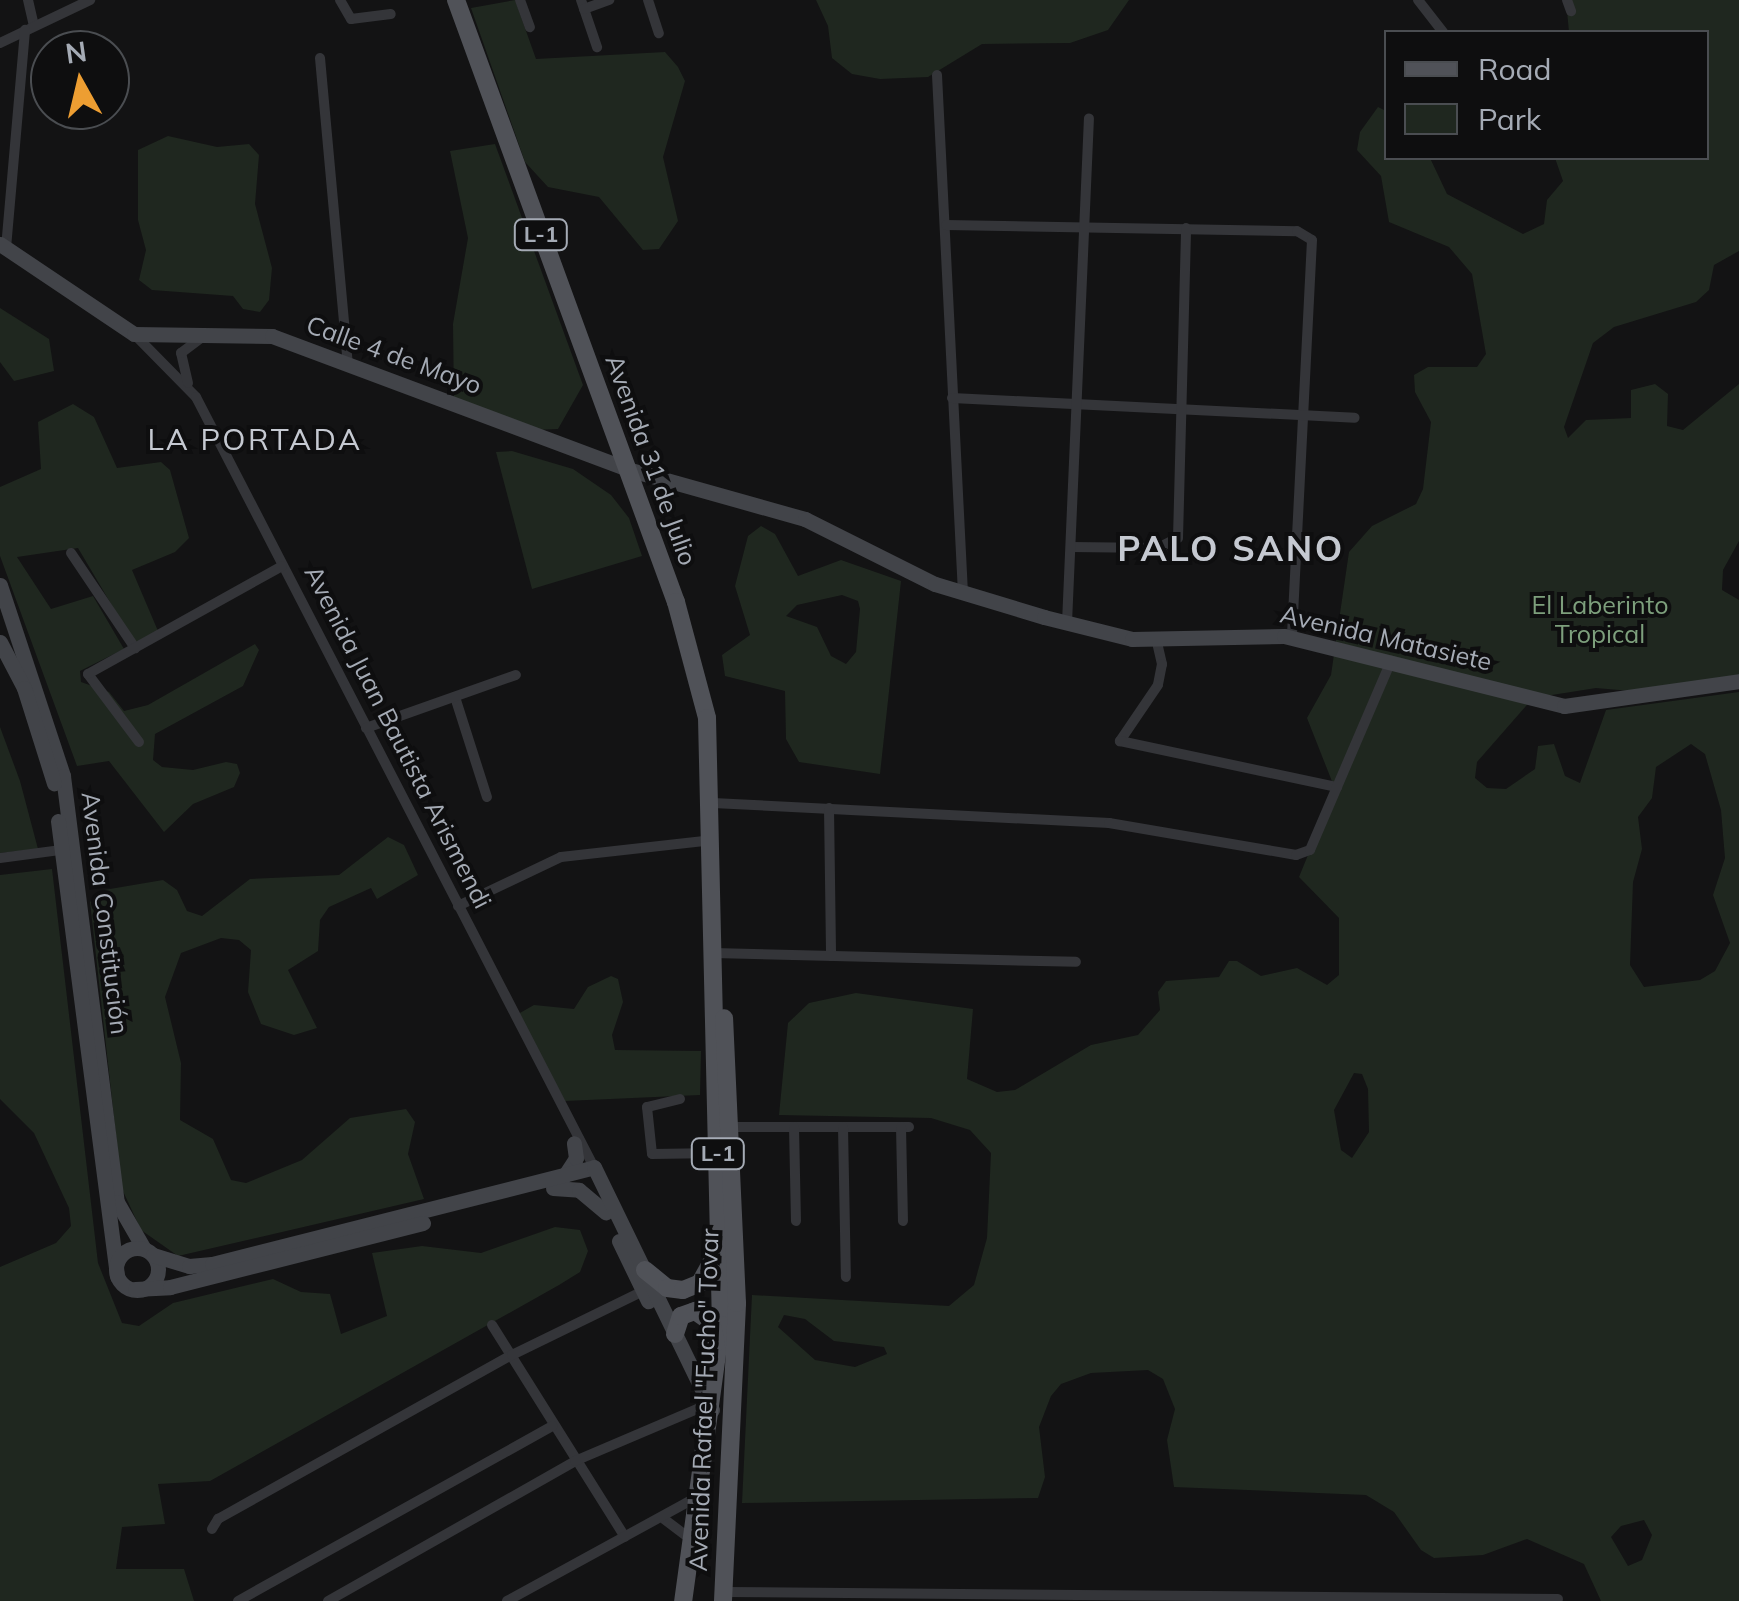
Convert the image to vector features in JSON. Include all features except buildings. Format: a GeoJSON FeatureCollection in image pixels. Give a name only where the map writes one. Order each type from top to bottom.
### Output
{"type":"FeatureCollection","features":[{"type":"Feature","properties":{"kind":"main road","name":"Avenida 31 de Julio"},"geometry":{"type":"LineString","coordinates":[[456,0],[697,666],[713,803],[713,953]]}},
{"type":"Feature","properties":{"kind":"main road","name":"Avenida Rafael \"Fucho\" Tovar"},"geometry":{"type":"LineString","coordinates":[[713,953],[729,1049],[737,1303],[724,1596]]}},
{"type":"Feature","properties":{"kind":"main road","name":"Avenida Rafael \"Fucho\" Tovar"},"geometry":{"type":"LineString","coordinates":[[681,1601],[707,1411],[720,1355],[713,953]]}},
{"type":"Feature","properties":{"kind":"main road"},"geometry":{"type":"LineString","coordinates":[[645,1270],[668,1288],[683,1290],[700,1283],[716,1262],[720,1241]]}},
{"type":"Feature","properties":{"kind":"main road"},"geometry":{"type":"LineString","coordinates":[[675,1334],[681,1316],[701,1313],[711,1322],[720,1355]]}},
{"type":"Feature","properties":{"kind":"main road"},"geometry":{"type":"LineString","coordinates":[[707,1411],[730,1454]]}},
{"type":"Feature","properties":{"kind":"street"},"geometry":{"type":"LineString","coordinates":[[28,0],[29,28],[3,246],[134,334]]}},
{"type":"Feature","properties":{"kind":"street"},"geometry":{"type":"LineString","coordinates":[[0,43],[90,0]]}},
{"type":"Feature","properties":{"kind":"street"},"geometry":{"type":"LineString","coordinates":[[340,0],[351,18],[390,14]]}},
{"type":"Feature","properties":{"kind":"street"},"geometry":{"type":"LineString","coordinates":[[520,0],[530,27]]}},
{"type":"Feature","properties":{"kind":"street"},"geometry":{"type":"LineString","coordinates":[[596,47],[582,4],[610,0]]}},
{"type":"Feature","properties":{"kind":"street"},"geometry":{"type":"LineString","coordinates":[[648,0],[659,33]]}},
{"type":"Feature","properties":{"kind":"street"},"geometry":{"type":"LineString","coordinates":[[1418,0],[1440,30]]}},
{"type":"Feature","properties":{"kind":"street"},"geometry":{"type":"LineString","coordinates":[[320,58],[348,364]]}},
{"type":"Feature","properties":{"kind":"street"},"geometry":{"type":"LineString","coordinates":[[938,74],[963,593]]}},
{"type":"Feature","properties":{"kind":"street"},"geometry":{"type":"LineString","coordinates":[[1068,623],[1081,224],[1089,118]]}},
{"type":"Feature","properties":{"kind":"street"},"geometry":{"type":"LineString","coordinates":[[946,224],[1081,224],[1297,232],[1312,240],[1292,638]]}},
{"type":"Feature","properties":{"kind":"street"},"geometry":{"type":"LineString","coordinates":[[1071,547],[1158,548],[1178,538],[1186,228]]}},
{"type":"Feature","properties":{"kind":"street","name":"Calle 4 de Mayo"},"geometry":{"type":"LineString","coordinates":[[134,334],[272,336],[628,469]]}},
{"type":"Feature","properties":{"kind":"street","name":"Avenida Juan Bautista Arismendi"},"geometry":{"type":"LineString","coordinates":[[134,334],[196,398]]}},
{"type":"Feature","properties":{"kind":"street","name":"Avenida Juan Bautista Arismendi"},"geometry":{"type":"LineString","coordinates":[[209,336],[185,347],[179,362],[645,1270],[707,1411]]}},
{"type":"Feature","properties":{"kind":"street"},"geometry":{"type":"LineString","coordinates":[[952,398],[1181,406],[1354,418]]}},
{"type":"Feature","properties":{"kind":"street","name":"Avenida Matasiete"},"geometry":{"type":"LineString","coordinates":[[628,469],[805,520],[963,593],[1068,623],[1156,638],[1292,638],[1564,706],[1739,682]]}},
{"type":"Feature","properties":{"kind":"street"},"geometry":{"type":"LineString","coordinates":[[71,554],[134,648]]}},
{"type":"Feature","properties":{"kind":"street"},"geometry":{"type":"LineString","coordinates":[[139,742],[88,674],[282,566]]}},
{"type":"Feature","properties":{"kind":"street","name":"Avenida Constitución"},"geometry":{"type":"LineString","coordinates":[[0,585],[62,776],[116,1202],[149,1252]]}},
{"type":"Feature","properties":{"kind":"street"},"geometry":{"type":"LineString","coordinates":[[1156,638],[1162,664],[1158,686],[1120,741],[1337,786]]}},
{"type":"Feature","properties":{"kind":"street","name":"Avenida Constitución"},"geometry":{"type":"LineString","coordinates":[[0,642],[24,688],[53,780],[118,1276]]}},
{"type":"Feature","properties":{"kind":"street"},"geometry":{"type":"LineString","coordinates":[[713,803],[1108,823],[1296,855],[1310,850],[1392,661]]}},
{"type":"Feature","properties":{"kind":"street"},"geometry":{"type":"LineString","coordinates":[[366,728],[516,676]]}},
{"type":"Feature","properties":{"kind":"street"},"geometry":{"type":"LineString","coordinates":[[455,697],[487,797]]}},
{"type":"Feature","properties":{"kind":"street"},"geometry":{"type":"LineString","coordinates":[[829,808],[831,956]]}},
{"type":"Feature","properties":{"kind":"street"},"geometry":{"type":"LineString","coordinates":[[458,906],[561,857],[713,840]]}},
{"type":"Feature","properties":{"kind":"street"},"geometry":{"type":"LineString","coordinates":[[0,858],[61,850]]}},
{"type":"Feature","properties":{"kind":"street"},"geometry":{"type":"LineString","coordinates":[[713,953],[1076,962]]}},
{"type":"Feature","properties":{"kind":"street","name":"Avenida Juan Bautista Arismendi"},"geometry":{"type":"LineString","coordinates":[[556,1099],[643,1291],[707,1411]]}},
{"type":"Feature","properties":{"kind":"street"},"geometry":{"type":"LineString","coordinates":[[680,1100],[646,1107],[652,1154],[718,1153]]}},
{"type":"Feature","properties":{"kind":"street"},"geometry":{"type":"LineString","coordinates":[[732,1127],[905,1127],[903,1221]]}},
{"type":"Feature","properties":{"kind":"street"},"geometry":{"type":"LineString","coordinates":[[794,1127],[796,1221]]}},
{"type":"Feature","properties":{"kind":"street"},"geometry":{"type":"LineString","coordinates":[[842,1127],[846,1277]]}},
{"type":"Feature","properties":{"kind":"street"},"geometry":{"type":"LineString","coordinates":[[565,1175],[576,1158],[574,1143]]}},
{"type":"Feature","properties":{"kind":"street"},"geometry":{"type":"LineString","coordinates":[[592,1172],[553,1188],[170,1287],[136,1290],[118,1276],[122,1254],[149,1252],[190,1266],[212,1264],[565,1175],[592,1172]]}},
{"type":"Feature","properties":{"kind":"street"},"geometry":{"type":"LineString","coordinates":[[553,1188],[580,1190],[606,1213]]}},
{"type":"Feature","properties":{"kind":"street"},"geometry":{"type":"LineString","coordinates":[[136,1290],[156,1278],[149,1252]]}},
{"type":"Feature","properties":{"kind":"street"},"geometry":{"type":"LineString","coordinates":[[212,1529],[218,1519],[512,1355],[643,1291]]}},
{"type":"Feature","properties":{"kind":"street"},"geometry":{"type":"LineString","coordinates":[[492,1324],[574,1461],[625,1537]]}},
{"type":"Feature","properties":{"kind":"street"},"geometry":{"type":"LineString","coordinates":[[328,1601],[574,1461],[707,1411]]}},
{"type":"Feature","properties":{"kind":"street","name":"L-1"},"geometry":{"type":"LineString","coordinates":[[681,1601],[685,1535],[707,1411]]}},
{"type":"Feature","properties":{"kind":"street"},"geometry":{"type":"LineString","coordinates":[[238,1601],[553,1426]]}},
{"type":"Feature","properties":{"kind":"street"},"geometry":{"type":"LineString","coordinates":[[507,1601],[664,1520],[690,1501]]}},
{"type":"Feature","properties":{"kind":"street"},"geometry":{"type":"LineString","coordinates":[[664,1520],[685,1535]]}},
{"type":"Feature","properties":{"kind":"street"},"geometry":{"type":"LineString","coordinates":[[724,1596],[1558,1599]]}},
{"type":"Feature","properties":{"kind":"green space"},"geometry":{"type":"Polygon","coordinates":[[[515,0],[536,59],[665,52],[678,67],[685,81],[663,157],[678,221],[659,249],[643,250],[599,197],[548,187],[525,162],[471,8],[515,0]]]}},
{"type":"Feature","properties":{"kind":"green space"},"geometry":{"type":"Polygon","coordinates":[[[816,0],[1129,0],[1108,30],[1070,43],[982,44],[928,77],[880,79],[852,74],[832,58],[828,26],[816,0]]]}},
{"type":"Feature","properties":{"kind":"green space","name":"El Laberinto Tropical"},"geometry":{"type":"Polygon","coordinates":[[[1566,0],[1739,0],[1739,251],[1714,265],[1709,290],[1696,302],[1614,327],[1593,343],[1564,427],[1568,438],[1586,420],[1631,418],[1631,390],[1655,384],[1668,394],[1667,426],[1683,430],[1739,384],[1739,541],[1723,570],[1722,590],[1739,600],[1739,681],[1642,692],[1596,688],[1533,698],[1477,762],[1475,778],[1487,788],[1506,789],[1535,769],[1538,746],[1554,744],[1565,776],[1580,783],[1606,710],[1739,692],[1739,1601],[1601,1601],[1584,1564],[1527,1539],[1483,1555],[1434,1558],[1421,1550],[1394,1512],[1366,1495],[1174,1487],[1167,1440],[1175,1409],[1163,1379],[1148,1370],[1091,1373],[1061,1384],[1051,1396],[1039,1427],[1045,1477],[1038,1498],[742,1503],[752,1295],[949,1306],[974,1285],[987,1238],[991,1153],[970,1130],[931,1118],[779,1115],[788,1023],[809,1003],[856,993],[973,1009],[967,1079],[997,1092],[1015,1090],[1091,1045],[1138,1035],[1160,1010],[1158,992],[1166,981],[1219,977],[1229,961],[1237,961],[1261,976],[1297,968],[1327,985],[1339,975],[1339,918],[1299,877],[1335,789],[1307,718],[1331,675],[1349,552],[1372,526],[1416,504],[1423,489],[1431,422],[1415,392],[1414,375],[1428,367],[1477,367],[1486,354],[1472,274],[1449,247],[1389,222],[1381,176],[1357,150],[1360,132],[1378,107],[1384,110],[1384,160],[1431,160],[1447,194],[1523,234],[1544,224],[1547,200],[1563,181],[1556,160],[1709,160],[1709,30],[1569,30],[1566,0]],[[1691,744],[1656,767],[1652,798],[1638,817],[1642,849],[1633,882],[1630,965],[1644,987],[1700,980],[1715,971],[1730,943],[1713,895],[1725,858],[1721,810],[1705,754],[1691,744]],[[1354,1073],[1334,1110],[1341,1150],[1352,1158],[1369,1132],[1368,1089],[1362,1074],[1354,1073]],[[784,1315],[778,1327],[815,1360],[855,1367],[887,1354],[884,1347],[834,1341],[805,1319],[784,1315]],[[1644,1520],[1621,1526],[1611,1537],[1628,1566],[1642,1560],[1652,1535],[1644,1520]]]}},
{"type":"Feature","properties":{"kind":"green space"},"geometry":{"type":"Polygon","coordinates":[[[168,136],[217,147],[249,144],[259,155],[255,204],[272,268],[269,300],[260,312],[243,309],[233,296],[152,290],[139,280],[146,250],[138,220],[138,150],[168,136]]]}},
{"type":"Feature","properties":{"kind":"green space"},"geometry":{"type":"Polygon","coordinates":[[[495,144],[583,385],[558,429],[533,430],[454,403],[453,324],[468,238],[450,151],[495,144]]]}},
{"type":"Feature","properties":{"kind":"green space"},"geometry":{"type":"Polygon","coordinates":[[[0,308],[49,339],[54,371],[14,381],[0,362],[0,308]]]}},
{"type":"Feature","properties":{"kind":"green space"},"geometry":{"type":"Polygon","coordinates":[[[73,404],[94,417],[117,468],[161,462],[170,470],[189,538],[175,552],[132,570],[158,631],[143,641],[133,641],[78,548],[17,557],[51,609],[93,596],[124,649],[80,671],[81,682],[109,692],[124,711],[148,705],[255,644],[259,650],[243,686],[155,734],[153,760],[162,767],[193,770],[226,762],[237,764],[240,773],[234,787],[193,804],[164,832],[109,761],[77,766],[0,556],[0,487],[41,469],[38,422],[73,404]]]}},
{"type":"Feature","properties":{"kind":"green space"},"geometry":{"type":"Polygon","coordinates":[[[512,451],[573,469],[611,495],[629,518],[642,556],[532,589],[496,452],[512,451]]]}},
{"type":"Feature","properties":{"kind":"green space"},"geometry":{"type":"Polygon","coordinates":[[[761,526],[775,534],[798,576],[841,560],[901,581],[880,774],[799,762],[786,739],[785,691],[725,676],[722,655],[750,635],[735,586],[748,536],[761,526]],[[842,595],[797,605],[786,616],[817,627],[831,656],[846,664],[856,652],[858,601],[842,595]]]}},
{"type":"Feature","properties":{"kind":"green space"},"geometry":{"type":"Polygon","coordinates":[[[0,727],[20,781],[38,849],[0,853],[0,727]]]}},
{"type":"Feature","properties":{"kind":"green space"},"geometry":{"type":"Polygon","coordinates":[[[388,837],[404,845],[418,875],[377,899],[371,888],[329,907],[320,920],[318,951],[288,970],[317,1028],[294,1035],[261,1024],[248,992],[251,950],[239,940],[221,938],[181,953],[165,997],[181,1063],[180,1120],[213,1139],[231,1180],[246,1183],[302,1160],[350,1118],[406,1109],[415,1122],[408,1154],[424,1199],[178,1256],[141,1230],[122,1189],[90,902],[104,890],[163,880],[177,890],[187,911],[202,916],[250,879],[339,875],[388,837]]]}},
{"type":"Feature","properties":{"kind":"green space"},"geometry":{"type":"Polygon","coordinates":[[[52,869],[98,1263],[122,1323],[139,1326],[173,1303],[273,1279],[301,1292],[330,1294],[341,1334],[387,1316],[372,1253],[422,1246],[481,1253],[555,1227],[580,1230],[588,1251],[580,1272],[559,1285],[210,1481],[158,1484],[165,1524],[122,1527],[116,1569],[184,1569],[194,1601],[0,1601],[0,1267],[56,1243],[71,1226],[69,1208],[34,1133],[0,1099],[0,875],[52,869]]]}},
{"type":"Feature","properties":{"kind":"green space"},"geometry":{"type":"Polygon","coordinates":[[[611,976],[618,979],[623,1002],[612,1035],[615,1050],[701,1051],[700,1095],[565,1101],[518,1014],[534,1005],[574,1009],[588,987],[611,976]]]}},
{"type":"Feature","properties":{"kind":"district","name":"LA PORTADA"},"geometry":{"type":"Point","coordinates":[255,439]}},
{"type":"Feature","properties":{"kind":"district","name":"PALO SANO"},"geometry":{"type":"Point","coordinates":[1231,548]}}]}
